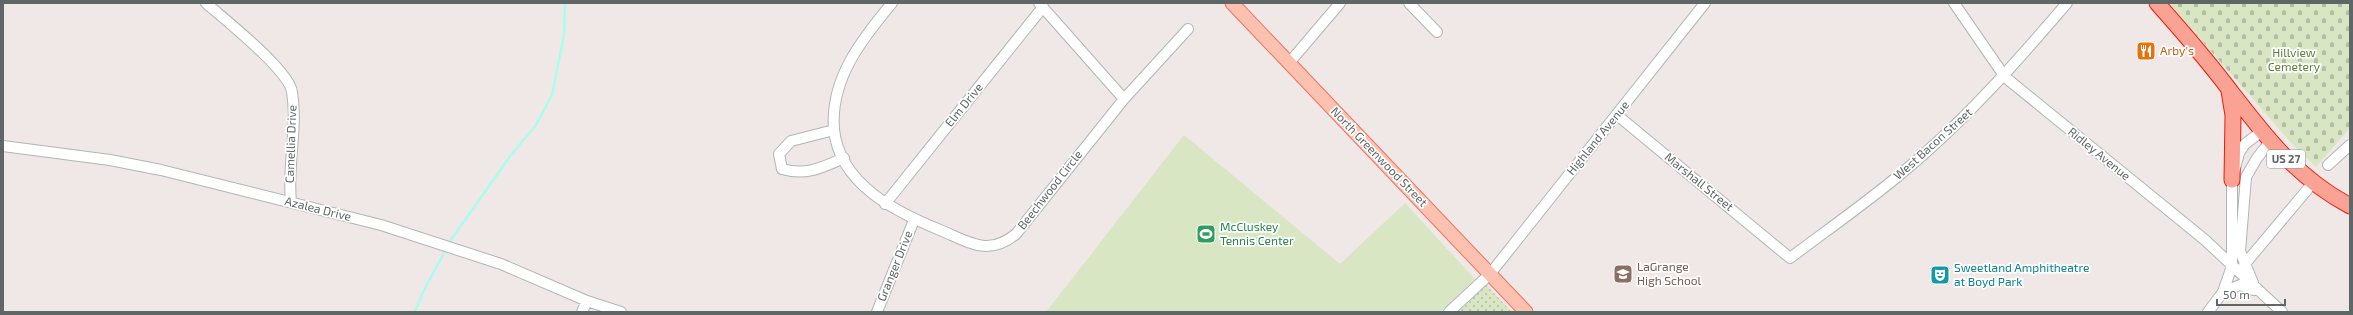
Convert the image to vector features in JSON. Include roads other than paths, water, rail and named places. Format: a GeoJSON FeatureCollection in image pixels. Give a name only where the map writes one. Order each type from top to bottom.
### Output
{"type":"FeatureCollection","features":[{"type":"Feature","properties":{"kind":"highway","name":"US 27"},"geometry":{"type":"LineString","coordinates":[[2157,3],[2228,88],[2266,137],[2312,184],[2350,206]]}},
{"type":"Feature","properties":{"kind":"highway"},"geometry":{"type":"LineString","coordinates":[[2228,88],[2233,115],[2232,180]]}},
{"type":"Feature","properties":{"kind":"main road","name":"North Greenwood Street"},"geometry":{"type":"LineString","coordinates":[[1232,3],[1526,312]]}},
{"type":"Feature","properties":{"kind":"street","name":"Camellia Drive"},"geometry":{"type":"LineString","coordinates":[[206,3],[277,68],[292,90],[293,122],[289,185],[291,202]]}},
{"type":"Feature","properties":{"kind":"street","name":"Beechwood Circle"},"geometry":{"type":"LineString","coordinates":[[892,3],[875,24],[846,66],[836,98],[834,130],[844,158],[857,179],[885,204],[914,220],[974,245],[987,246],[1006,241],[1020,229],[1068,166],[1124,99],[1188,30]]}},
{"type":"Feature","properties":{"kind":"street"},"geometry":{"type":"LineString","coordinates":[[1289,63],[1340,3]]}},
{"type":"Feature","properties":{"kind":"street"},"geometry":{"type":"LineString","coordinates":[[1409,3],[1437,32]]}},
{"type":"Feature","properties":{"kind":"street","name":"Highland Avenue"},"geometry":{"type":"LineString","coordinates":[[1490,274],[1705,3]]}},
{"type":"Feature","properties":{"kind":"street","name":"Ridley Avenue"},"geometry":{"type":"LineString","coordinates":[[1954,3],[2005,77],[2205,240],[2282,312]]}},
{"type":"Feature","properties":{"kind":"street","name":"West Bacon Street"},"geometry":{"type":"LineString","coordinates":[[1781,250],[1790,258],[1897,177],[2005,77],[2067,3]]}},
{"type":"Feature","properties":{"kind":"street"},"geometry":{"type":"LineString","coordinates":[[1041,5],[1124,99]]}},
{"type":"Feature","properties":{"kind":"street","name":"Elm Drive"},"geometry":{"type":"LineString","coordinates":[[885,204],[1041,5]]}},
{"type":"Feature","properties":{"kind":"street","name":"Marshall Street"},"geometry":{"type":"LineString","coordinates":[[1617,115],[1781,250]]}},
{"type":"Feature","properties":{"kind":"street"},"geometry":{"type":"LineString","coordinates":[[834,130],[791,141],[779,154],[782,168],[797,173],[818,170],[844,158]]}},
{"type":"Feature","properties":{"kind":"street"},"geometry":{"type":"LineString","coordinates":[[2208,312],[2223,292],[2232,266],[2232,180],[2239,153],[2245,144],[2266,137]]}},
{"type":"Feature","properties":{"kind":"street","name":"Ridley Avenue"},"geometry":{"type":"LineString","coordinates":[[2258,291],[2244,265],[2240,251],[2243,195],[2246,177],[2257,158],[2266,137]]}},
{"type":"Feature","properties":{"kind":"street"},"geometry":{"type":"LineString","coordinates":[[2328,165],[2350,145]]}},
{"type":"Feature","properties":{"kind":"street","name":"Azalea Drive"},"geometry":{"type":"LineString","coordinates":[[3,146],[124,163],[291,202],[381,225],[486,259],[587,301],[621,312]]}},
{"type":"Feature","properties":{"kind":"street"},"geometry":{"type":"LineString","coordinates":[[2244,265],[2312,184]]}},
{"type":"Feature","properties":{"kind":"street","name":"Granger Drive"},"geometry":{"type":"LineString","coordinates":[[877,312],[914,220]]}},
{"type":"Feature","properties":{"kind":"street"},"geometry":{"type":"LineString","coordinates":[[1449,312],[1490,274]]}},
{"type":"Feature","properties":{"kind":"street","name":"Ridley Avenue"},"geometry":{"type":"LineString","coordinates":[[2223,292],[2240,285],[2258,291]]}},
{"type":"Feature","properties":{"kind":"street"},"geometry":{"type":"LineString","coordinates":[[582,312],[587,301]]}},
{"type":"Feature","properties":{"kind":"waterway"},"geometry":{"type":"LineString","coordinates":[[448,244],[511,155],[536,125],[552,95],[564,35],[565,3]]}},
{"type":"Feature","properties":{"kind":"waterway"},"geometry":{"type":"LineString","coordinates":[[415,312],[423,292],[446,249]]}},
{"type":"Feature","properties":{"kind":"place","name":"Arby's"},"geometry":{"type":"Point","coordinates":[2146,51]}},
{"type":"Feature","properties":{"kind":"place","name":"McCluskey Tennis Center"},"geometry":{"type":"Point","coordinates":[1206,234]}},
{"type":"Feature","properties":{"kind":"place","name":"LaGrange High School"},"geometry":{"type":"Point","coordinates":[1623,274]}},
{"type":"Feature","properties":{"kind":"place","name":"Sweetland Amphitheatre at Boyd Park"},"geometry":{"type":"Point","coordinates":[1940,275]}},
{"type":"Feature","properties":{"kind":"park label","name":"Hillview Cemetery"},"geometry":{"type":"Point","coordinates":[2294,60]}}]}
